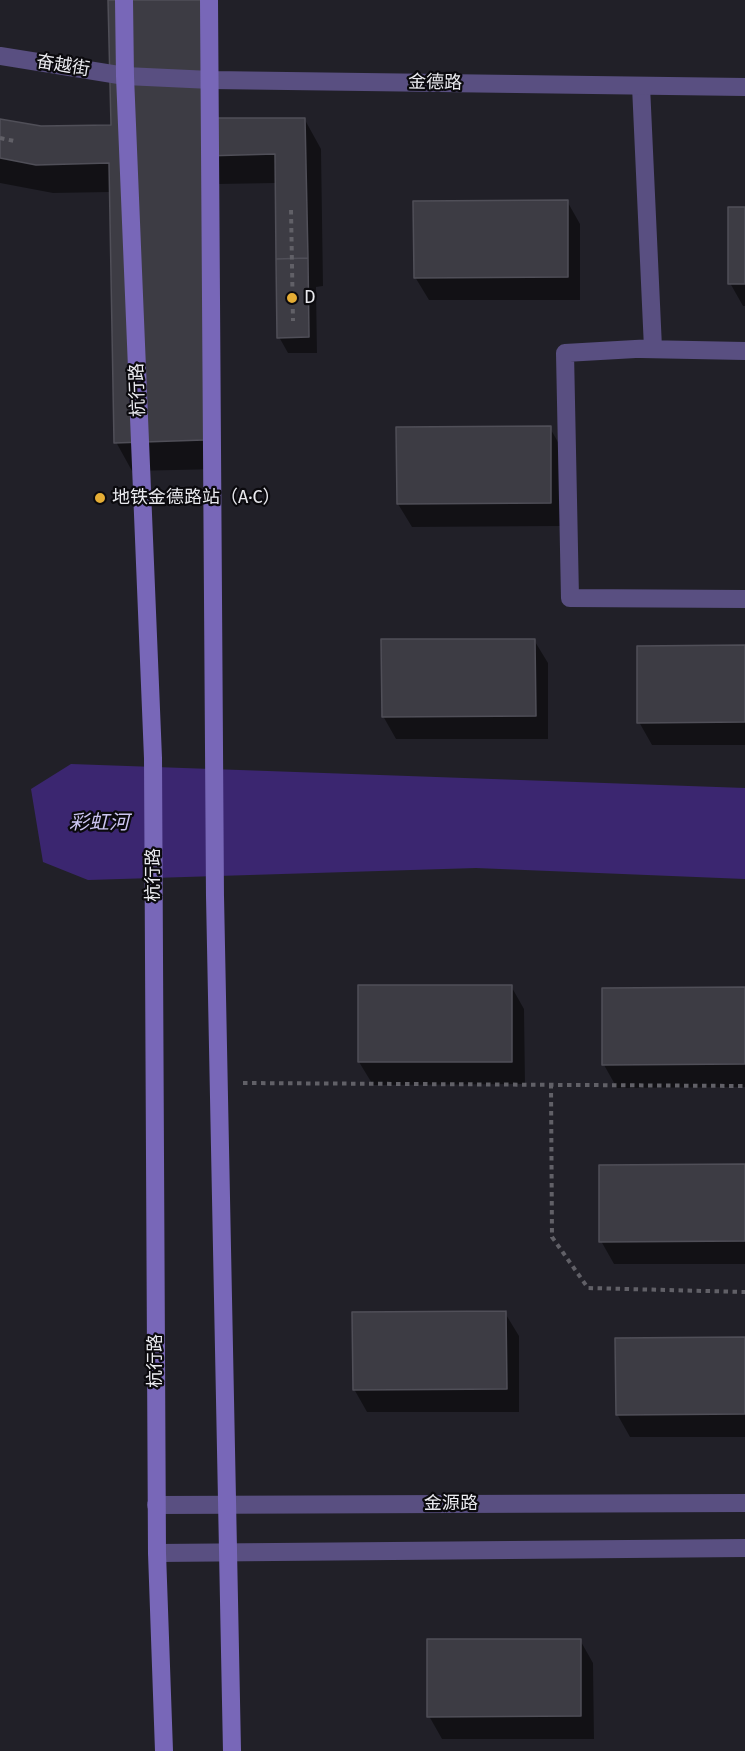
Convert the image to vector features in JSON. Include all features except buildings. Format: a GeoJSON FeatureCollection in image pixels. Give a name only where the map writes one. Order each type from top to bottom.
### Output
{"type":"FeatureCollection","features":[{"type":"Feature","properties":{"kind":"main road","name":"杭行路"},"geometry":{"type":"LineString","coordinates":[[124,0],[125,76],[153,758],[156,1505],[164,1751]]}},
{"type":"Feature","properties":{"kind":"main road"},"geometry":{"type":"LineString","coordinates":[[209,0],[213,754],[232,1751]]}},
{"type":"Feature","properties":{"kind":"street","name":"奋越街"},"geometry":{"type":"LineString","coordinates":[[0,56],[125,76]]}},
{"type":"Feature","properties":{"kind":"street","name":"金德路"},"geometry":{"type":"LineString","coordinates":[[125,76],[210,80],[745,87]]}},
{"type":"Feature","properties":{"kind":"street"},"geometry":{"type":"LineString","coordinates":[[641,86],[653,348],[565,353],[570,598],[745,599]]}},
{"type":"Feature","properties":{"kind":"street"},"geometry":{"type":"LineString","coordinates":[[639,349],[745,351]]}},
{"type":"Feature","properties":{"kind":"street","name":"金源路"},"geometry":{"type":"LineString","coordinates":[[156,1505],[745,1503]]}},
{"type":"Feature","properties":{"kind":"street"},"geometry":{"type":"LineString","coordinates":[[157,1553],[745,1548]]}},
{"type":"Feature","properties":{"kind":"path"},"geometry":{"type":"LineString","coordinates":[[0,138],[14,141]]}},
{"type":"Feature","properties":{"kind":"path"},"geometry":{"type":"LineString","coordinates":[[291,210],[293,321]]}},
{"type":"Feature","properties":{"kind":"path"},"geometry":{"type":"LineString","coordinates":[[218,1082],[745,1086]]}},
{"type":"Feature","properties":{"kind":"path"},"geometry":{"type":"LineString","coordinates":[[551,1084],[552,1237],[588,1288],[745,1292]]}},
{"type":"Feature","properties":{"kind":"water","name":"彩虹河"},"geometry":{"type":"Polygon","coordinates":[[[71,764],[745,788],[745,879],[476,868],[88,880],[43,862],[31,789],[71,764]]]}},
{"type":"Feature","properties":{"kind":"place","name":"D"},"geometry":{"type":"Point","coordinates":[292,298]}},
{"type":"Feature","properties":{"kind":"place","name":"地铁金德路站（A·C）"},"geometry":{"type":"Point","coordinates":[100,498]}}]}
